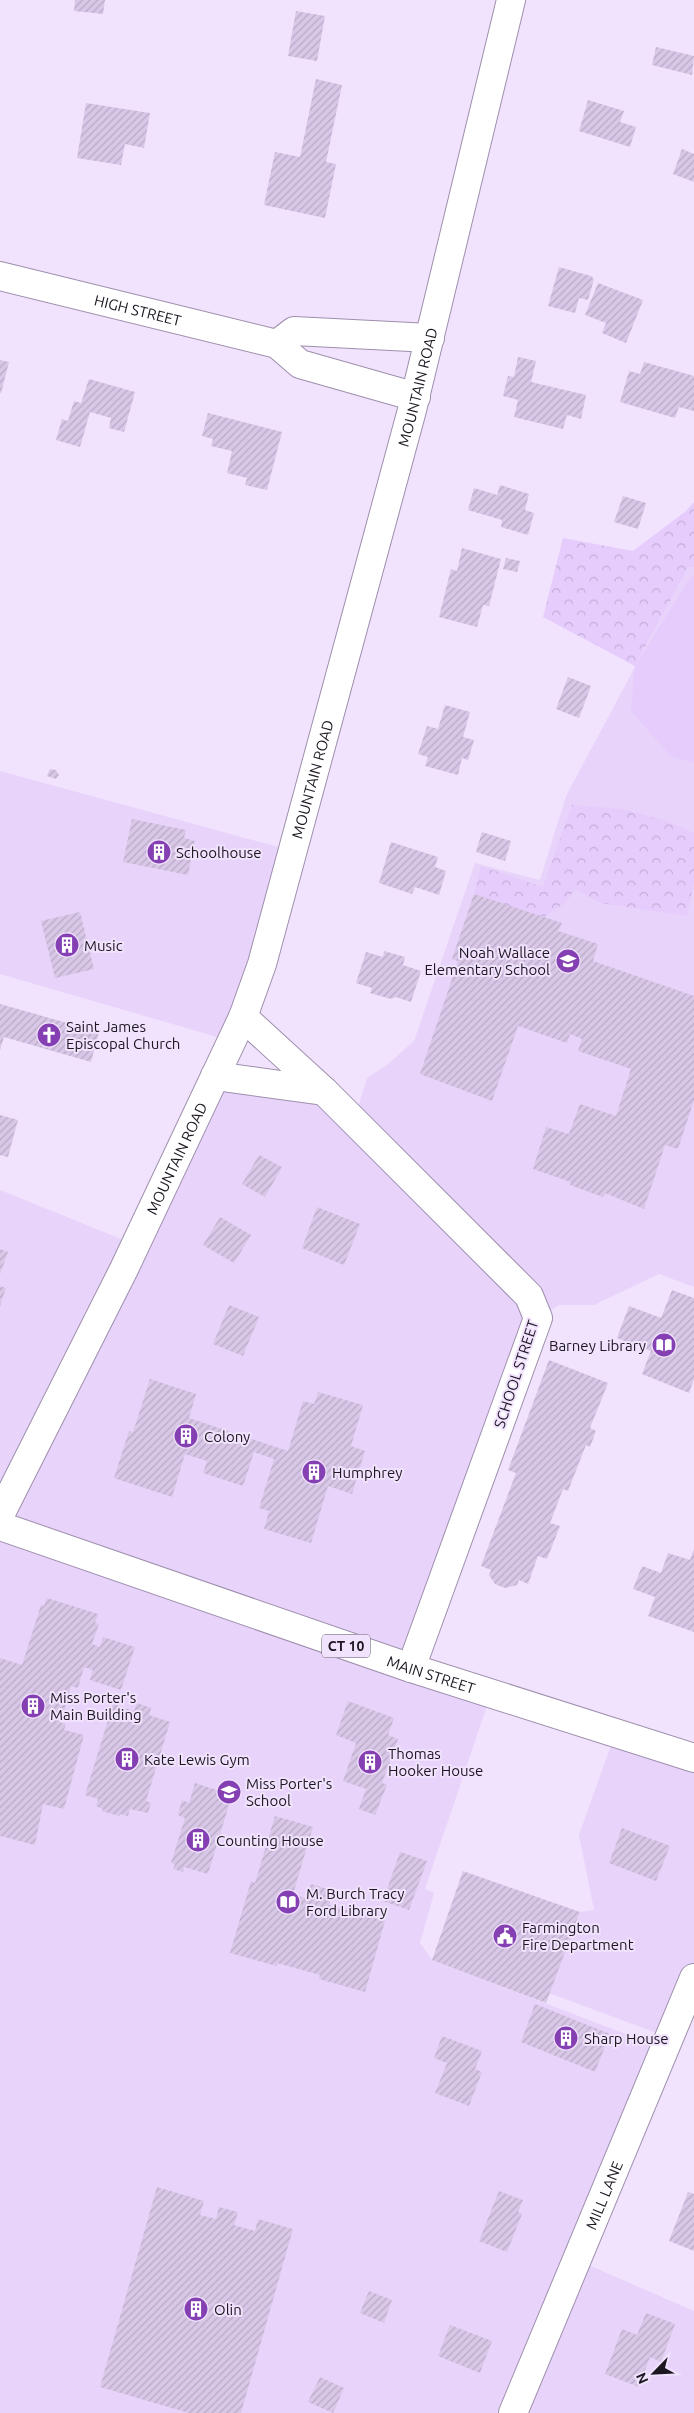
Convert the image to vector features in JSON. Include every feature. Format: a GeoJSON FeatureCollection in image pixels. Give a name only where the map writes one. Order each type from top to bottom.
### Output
{"type":"FeatureCollection","features":[{"type":"Feature","properties":{"kind":"main road","name":"MOUNTAIN ROAD"},"geometry":{"type":"LineString","coordinates":[[0,1516],[124,1269],[215,1076],[242,1017],[264,954],[416,397],[511,0]]}},
{"type":"Feature","properties":{"kind":"main road","name":"HIGH STREET"},"geometry":{"type":"LineString","coordinates":[[0,276],[277,344],[300,364],[416,397]]}},
{"type":"Feature","properties":{"kind":"main road"},"geometry":{"type":"LineString","coordinates":[[277,344],[294,331],[430,338]]}},
{"type":"Feature","properties":{"kind":"main road","name":"SCHOOL STREET"},"geometry":{"type":"LineString","coordinates":[[242,1017],[324,1091],[529,1296],[538,1318],[411,1668]]}},
{"type":"Feature","properties":{"kind":"main road"},"geometry":{"type":"LineString","coordinates":[[215,1076],[324,1091]]}},
{"type":"Feature","properties":{"kind":"main road","name":"MAIN STREET"},"geometry":{"type":"LineString","coordinates":[[0,1526],[411,1668],[694,1758]]}},
{"type":"Feature","properties":{"kind":"main road","name":"MILL LANE"},"geometry":{"type":"LineString","coordinates":[[513,2413],[694,1978]]}},
{"type":"Feature","properties":{"kind":"shaded area","name":"Miss Porter's School"},"geometry":{"type":"Polygon","coordinates":[[[694,567],[694,1287],[659,1274],[594,1305],[559,1305],[538,1318],[411,1668],[491,1694],[425,1889],[434,1893],[420,1943],[432,1960],[665,2049],[577,2260],[694,2311],[694,2413],[0,2413],[0,1190],[136,1245],[215,1076],[324,1091],[354,1121],[367,1078],[387,1065],[414,1041],[475,863],[540,880],[566,796],[688,568],[694,567]]]}},
{"type":"Feature","properties":{"kind":"shaded area"},"geometry":{"type":"Polygon","coordinates":[[[0,771],[293,851],[231,1041],[0,974],[0,771]]]}},
{"type":"Feature","properties":{"kind":"shaded area"},"geometry":{"type":"Polygon","coordinates":[[[615,1734],[694,1758],[694,1978],[670,2038],[549,1993],[580,1912],[594,1910],[579,1835],[615,1734]]]}},
{"type":"Feature","properties":{"kind":"green space"},"geometry":{"type":"Polygon","coordinates":[[[694,502],[694,567],[688,568],[635,666],[543,617],[563,538],[633,551],[686,511],[694,502]]]}},
{"type":"Feature","properties":{"kind":"green space"},"geometry":{"type":"Polygon","coordinates":[[[692,575],[694,576],[694,763],[671,756],[631,711],[635,666],[692,575]]]}},
{"type":"Feature","properties":{"kind":"green space"},"geometry":{"type":"Polygon","coordinates":[[[572,805],[623,809],[667,821],[694,833],[694,882],[687,916],[600,903],[575,889],[566,902],[544,917],[474,894],[481,866],[543,887],[572,805]]]}},
{"type":"Feature","properties":{"kind":"building"},"geometry":{"type":"Polygon","coordinates":[[[75,0],[105,0],[103,14],[74,11],[75,0]]]}},
{"type":"Feature","properties":{"kind":"building"},"geometry":{"type":"Polygon","coordinates":[[[296,11],[325,16],[317,61],[288,56],[296,11]]]}},
{"type":"Feature","properties":{"kind":"building"},"geometry":{"type":"Polygon","coordinates":[[[656,47],[694,56],[692,75],[652,65],[656,47]]]}},
{"type":"Feature","properties":{"kind":"building"},"geometry":{"type":"Polygon","coordinates":[[[316,79],[342,85],[326,162],[336,164],[325,218],[264,205],[275,152],[300,157],[316,79]]]}},
{"type":"Feature","properties":{"kind":"building"},"geometry":{"type":"Polygon","coordinates":[[[588,100],[624,111],[620,122],[636,127],[630,147],[579,131],[588,100]]]}},
{"type":"Feature","properties":{"kind":"building"},"geometry":{"type":"Polygon","coordinates":[[[86,103],[150,113],[144,148],[125,144],[121,165],[77,158],[86,103]]]}},
{"type":"Feature","properties":{"kind":"building"},"geometry":{"type":"Polygon","coordinates":[[[682,149],[694,154],[694,182],[673,174],[682,149]]]}},
{"type":"Feature","properties":{"kind":"building"},"geometry":{"type":"Polygon","coordinates":[[[559,267],[591,276],[594,279],[588,300],[579,298],[575,313],[548,306],[559,267]]]}},
{"type":"Feature","properties":{"kind":"building"},"geometry":{"type":"Polygon","coordinates":[[[598,283],[643,300],[626,343],[602,333],[606,323],[585,315],[598,283]]]}},
{"type":"Feature","properties":{"kind":"building"},"geometry":{"type":"Polygon","coordinates":[[[518,357],[536,361],[531,382],[586,395],[581,419],[567,415],[563,429],[514,417],[518,400],[503,396],[508,376],[514,377],[518,357]]]}},
{"type":"Feature","properties":{"kind":"building"},"geometry":{"type":"Polygon","coordinates":[[[0,360],[9,362],[1,393],[0,393],[0,360]]]}},
{"type":"Feature","properties":{"kind":"building"},"geometry":{"type":"Polygon","coordinates":[[[644,362],[694,376],[694,411],[679,407],[675,418],[620,402],[629,371],[640,374],[644,362]]]}},
{"type":"Feature","properties":{"kind":"building"},"geometry":{"type":"Polygon","coordinates":[[[89,379],[135,392],[124,432],[109,428],[111,418],[90,412],[80,447],[56,440],[62,419],[68,421],[74,401],[81,403],[89,379]]]}},
{"type":"Feature","properties":{"kind":"building"},"geometry":{"type":"Polygon","coordinates":[[[208,413],[282,432],[267,490],[245,485],[247,478],[227,473],[232,451],[211,446],[213,439],[202,436],[208,413]]]}},
{"type":"Feature","properties":{"kind":"building"},"geometry":{"type":"Polygon","coordinates":[[[500,485],[529,494],[525,510],[534,513],[528,535],[501,527],[502,520],[468,510],[474,488],[497,495],[500,485]]]}},
{"type":"Feature","properties":{"kind":"building"},"geometry":{"type":"Polygon","coordinates":[[[623,496],[646,503],[638,529],[614,522],[623,496]]]}},
{"type":"Feature","properties":{"kind":"building"},"geometry":{"type":"Polygon","coordinates":[[[462,548],[501,559],[489,606],[483,605],[477,627],[439,617],[451,569],[457,571],[462,548]]]}},
{"type":"Feature","properties":{"kind":"building"},"geometry":{"type":"Polygon","coordinates":[[[506,558],[520,561],[517,572],[503,569],[506,558]]]}},
{"type":"Feature","properties":{"kind":"building"},"geometry":{"type":"Polygon","coordinates":[[[568,677],[591,686],[579,718],[556,709],[568,677]]]}},
{"type":"Feature","properties":{"kind":"building"},"geometry":{"type":"Polygon","coordinates":[[[445,705],[470,712],[463,737],[474,740],[468,760],[462,758],[458,775],[425,766],[428,757],[418,754],[427,726],[438,729],[445,705]]]}},
{"type":"Feature","properties":{"kind":"building"},"geometry":{"type":"Polygon","coordinates":[[[50,769],[56,770],[59,775],[56,779],[47,776],[50,769]]]}},
{"type":"Feature","properties":{"kind":"building","name":"Schoolhouse"},"geometry":{"type":"Polygon","coordinates":[[[132,819],[186,830],[184,838],[195,841],[188,875],[123,862],[132,819]]]}},
{"type":"Feature","properties":{"kind":"building"},"geometry":{"type":"Polygon","coordinates":[[[482,832],[511,841],[505,861],[476,852],[482,832]]]}},
{"type":"Feature","properties":{"kind":"building"},"geometry":{"type":"Polygon","coordinates":[[[391,842],[438,857],[435,867],[446,871],[439,895],[415,887],[412,894],[379,883],[391,842]]]}},
{"type":"Feature","properties":{"kind":"building"},"geometry":{"type":"Polygon","coordinates":[[[474,894],[562,923],[558,931],[598,944],[593,961],[694,996],[694,1100],[678,1149],[665,1145],[644,1209],[605,1193],[603,1197],[570,1185],[571,1182],[533,1169],[546,1127],[569,1134],[580,1104],[616,1116],[631,1069],[578,1051],[582,1039],[570,1034],[567,1043],[518,1026],[492,1101],[420,1074],[458,961],[452,959],[474,894]]]}},
{"type":"Feature","properties":{"kind":"building","name":"Music"},"geometry":{"type":"Polygon","coordinates":[[[80,912],[94,969],[55,978],[41,921],[80,912]]]}},
{"type":"Feature","properties":{"kind":"building"},"geometry":{"type":"Polygon","coordinates":[[[384,951],[405,957],[403,965],[421,971],[411,1002],[396,997],[391,999],[370,993],[372,988],[356,983],[366,952],[383,957],[384,951]]]}},
{"type":"Feature","properties":{"kind":"building","name":"Saint James Episcopal Church"},"geometry":{"type":"Polygon","coordinates":[[[0,1004],[99,1032],[91,1062],[4,1037],[0,1050],[0,1004]]]}},
{"type":"Feature","properties":{"kind":"building"},"geometry":{"type":"Polygon","coordinates":[[[0,1115],[18,1120],[8,1157],[0,1155],[0,1115]]]}},
{"type":"Feature","properties":{"kind":"building"},"geometry":{"type":"Polygon","coordinates":[[[259,1155],[282,1167],[265,1197],[242,1184],[259,1155]]]}},
{"type":"Feature","properties":{"kind":"building"},"geometry":{"type":"Polygon","coordinates":[[[317,1207],[360,1224],[344,1265],[302,1248],[317,1207]]]}},
{"type":"Feature","properties":{"kind":"building"},"geometry":{"type":"Polygon","coordinates":[[[220,1217],[251,1235],[234,1263],[203,1245],[220,1217]]]}},
{"type":"Feature","properties":{"kind":"building"},"geometry":{"type":"Polygon","coordinates":[[[0,1249],[8,1252],[0,1274],[0,1249]]]}},
{"type":"Feature","properties":{"kind":"building"},"geometry":{"type":"Polygon","coordinates":[[[0,1286],[6,1288],[0,1306],[0,1286]]]}},
{"type":"Feature","properties":{"kind":"building","name":"Barney Library"},"geometry":{"type":"Polygon","coordinates":[[[672,1290],[694,1298],[694,1379],[689,1393],[642,1374],[651,1351],[617,1338],[629,1306],[661,1318],[672,1290]]]}},
{"type":"Feature","properties":{"kind":"building"},"geometry":{"type":"Polygon","coordinates":[[[229,1305],[259,1317],[243,1356],[213,1344],[229,1305]]]}},
{"type":"Feature","properties":{"kind":"building"},"geometry":{"type":"Polygon","coordinates":[[[549,1360],[608,1383],[590,1428],[596,1431],[590,1447],[586,1445],[568,1491],[563,1489],[550,1523],[560,1526],[547,1559],[538,1556],[528,1584],[519,1580],[517,1585],[505,1588],[495,1584],[489,1575],[491,1570],[481,1566],[516,1473],[508,1470],[549,1360]]]}},
{"type":"Feature","properties":{"kind":"building"},"geometry":{"type":"Polygon","coordinates":[[[150,1379],[196,1394],[189,1418],[288,1451],[303,1401],[314,1404],[318,1392],[363,1405],[351,1446],[365,1451],[352,1494],[328,1486],[311,1543],[264,1529],[269,1511],[259,1508],[274,1459],[254,1452],[243,1486],[203,1473],[207,1461],[185,1454],[172,1497],[114,1478],[129,1431],[133,1432],[150,1379]]]}},
{"type":"Feature","properties":{"kind":"building"},"geometry":{"type":"Polygon","coordinates":[[[694,1549],[694,1632],[648,1616],[655,1597],[633,1589],[642,1566],[661,1573],[668,1553],[690,1560],[694,1549]]]}},
{"type":"Feature","properties":{"kind":"building","name":"Miss Porter's Main Building"},"geometry":{"type":"Polygon","coordinates":[[[47,1598],[98,1614],[95,1623],[99,1624],[92,1644],[100,1647],[103,1637],[135,1647],[121,1690],[90,1680],[93,1670],[84,1667],[78,1688],[71,1686],[61,1723],[66,1724],[64,1730],[84,1735],[64,1809],[43,1804],[35,1845],[0,1836],[0,1658],[22,1665],[41,1605],[44,1606],[47,1598]]]}},
{"type":"Feature","properties":{"kind":"building","name":"Thomas Hooker House"},"geometry":{"type":"Polygon","coordinates":[[[348,1701],[394,1718],[388,1735],[398,1739],[382,1783],[387,1785],[375,1815],[359,1809],[366,1789],[343,1781],[356,1743],[336,1735],[348,1701]]]}},
{"type":"Feature","properties":{"kind":"building","name":"Kate Lewis Gym"},"geometry":{"type":"Polygon","coordinates":[[[137,1703],[151,1708],[149,1715],[170,1722],[146,1801],[151,1803],[148,1813],[130,1809],[128,1816],[120,1814],[119,1816],[102,1811],[103,1809],[96,1806],[98,1799],[85,1795],[113,1704],[134,1711],[137,1703]]]}},
{"type":"Feature","properties":{"kind":"building","name":"Counting House"},"geometry":{"type":"Polygon","coordinates":[[[195,1783],[232,1795],[208,1874],[184,1867],[183,1872],[173,1869],[175,1864],[171,1863],[185,1818],[178,1815],[182,1800],[189,1803],[195,1783]]]}},
{"type":"Feature","properties":{"kind":"building","name":"M. Burch Tracy Ford Library"},"geometry":{"type":"Polygon","coordinates":[[[275,1816],[313,1827],[293,1894],[307,1899],[311,1884],[333,1891],[329,1905],[385,1921],[365,1992],[319,1979],[320,1975],[230,1953],[251,1881],[255,1883],[275,1816]]]}},
{"type":"Feature","properties":{"kind":"building"},"geometry":{"type":"Polygon","coordinates":[[[622,1828],[670,1846],[656,1881],[609,1863],[622,1828]]]}},
{"type":"Feature","properties":{"kind":"building"},"geometry":{"type":"Polygon","coordinates":[[[400,1852],[427,1861],[409,1910],[383,1901],[400,1852]]]}},
{"type":"Feature","properties":{"kind":"building","name":"Farmington Fire Department"},"geometry":{"type":"Polygon","coordinates":[[[463,1871],[580,1912],[546,2003],[432,1960],[463,1871]]]}},
{"type":"Feature","properties":{"kind":"building","name":"Sharp House"},"geometry":{"type":"Polygon","coordinates":[[[535,2004],[610,2034],[595,2072],[521,2042],[535,2004]]]}},
{"type":"Feature","properties":{"kind":"building"},"geometry":{"type":"Polygon","coordinates":[[[442,2036],[482,2051],[475,2069],[482,2072],[469,2106],[435,2093],[447,2063],[434,2058],[442,2036]]]}},
{"type":"Feature","properties":{"kind":"building","name":"Olin"},"geometry":{"type":"Polygon","coordinates":[[[157,2187],[204,2201],[200,2215],[216,2219],[219,2207],[238,2212],[234,2225],[255,2231],[258,2219],[293,2229],[241,2413],[189,2413],[100,2387],[157,2187]]]}},
{"type":"Feature","properties":{"kind":"building"},"geometry":{"type":"Polygon","coordinates":[[[499,2191],[523,2200],[518,2212],[522,2214],[507,2252],[479,2241],[499,2191]]]}},
{"type":"Feature","properties":{"kind":"building"},"geometry":{"type":"Polygon","coordinates":[[[688,2192],[694,2194],[694,2251],[669,2241],[688,2192]]]}},
{"type":"Feature","properties":{"kind":"building"},"geometry":{"type":"Polygon","coordinates":[[[369,2291],[392,2300],[384,2323],[360,2313],[369,2291]]]}},
{"type":"Feature","properties":{"kind":"building"},"geometry":{"type":"Polygon","coordinates":[[[646,2313],[675,2324],[661,2362],[650,2357],[639,2387],[605,2374],[622,2329],[637,2335],[646,2313]]]}},
{"type":"Feature","properties":{"kind":"building"},"geometry":{"type":"Polygon","coordinates":[[[450,2325],[492,2341],[480,2373],[438,2356],[450,2325]]]}},
{"type":"Feature","properties":{"kind":"building"},"geometry":{"type":"Polygon","coordinates":[[[320,2377],[344,2388],[333,2413],[308,2402],[320,2377]]]}},
{"type":"Feature","properties":{"kind":"place","name":"Schoolhouse"},"geometry":{"type":"Point","coordinates":[159,852]}},
{"type":"Feature","properties":{"kind":"place","name":"Music"},"geometry":{"type":"Point","coordinates":[67,945]}},
{"type":"Feature","properties":{"kind":"place","name":"Noah Wallace Elementary School"},"geometry":{"type":"Point","coordinates":[568,961]}},
{"type":"Feature","properties":{"kind":"place","name":"Saint James Episcopal Church"},"geometry":{"type":"Point","coordinates":[49,1035]}},
{"type":"Feature","properties":{"kind":"place","name":"Barney Library"},"geometry":{"type":"Point","coordinates":[664,1345]}},
{"type":"Feature","properties":{"kind":"place","name":"Colony"},"geometry":{"type":"Point","coordinates":[186,1436]}},
{"type":"Feature","properties":{"kind":"place","name":"Humphrey"},"geometry":{"type":"Point","coordinates":[314,1472]}},
{"type":"Feature","properties":{"kind":"place","name":"Miss Porter's Main Building"},"geometry":{"type":"Point","coordinates":[33,1706]}},
{"type":"Feature","properties":{"kind":"place","name":"Kate Lewis Gym"},"geometry":{"type":"Point","coordinates":[127,1759]}},
{"type":"Feature","properties":{"kind":"place","name":"Thomas Hooker House"},"geometry":{"type":"Point","coordinates":[370,1762]}},
{"type":"Feature","properties":{"kind":"place","name":"Miss Porter's School"},"geometry":{"type":"Point","coordinates":[229,1792]}},
{"type":"Feature","properties":{"kind":"place","name":"Counting House"},"geometry":{"type":"Point","coordinates":[198,1840]}},
{"type":"Feature","properties":{"kind":"place","name":"M. Burch Tracy Ford Library"},"geometry":{"type":"Point","coordinates":[288,1902]}},
{"type":"Feature","properties":{"kind":"place","name":"Farmington Fire Department"},"geometry":{"type":"Point","coordinates":[505,1936]}},
{"type":"Feature","properties":{"kind":"place","name":"Sharp House"},"geometry":{"type":"Point","coordinates":[566,2038]}},
{"type":"Feature","properties":{"kind":"place","name":"Olin"},"geometry":{"type":"Point","coordinates":[196,2309]}}]}
